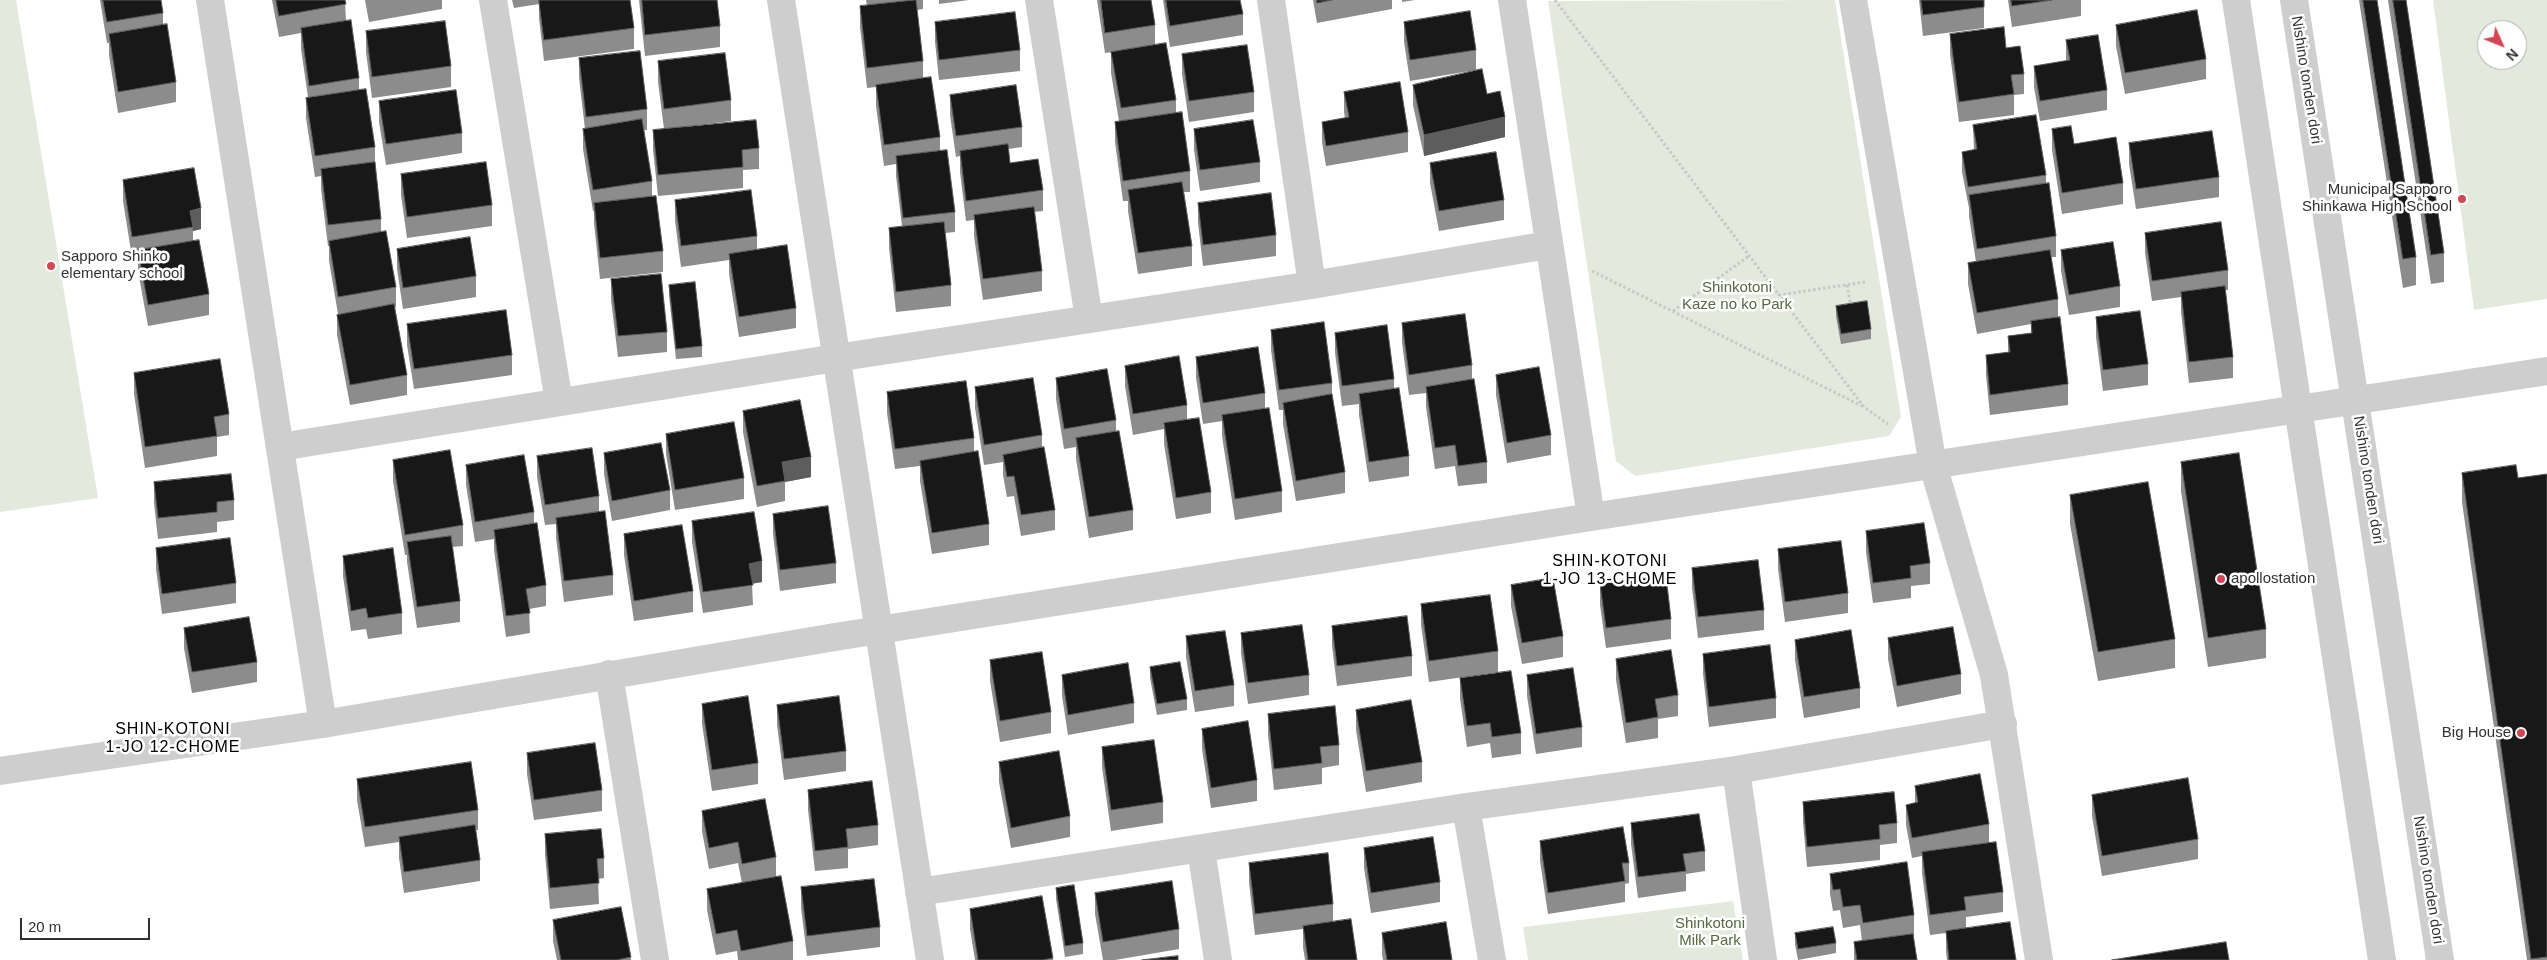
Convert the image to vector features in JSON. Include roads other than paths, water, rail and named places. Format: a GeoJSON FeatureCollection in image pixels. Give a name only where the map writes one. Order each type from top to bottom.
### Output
{"type":"FeatureCollection","features":[{"type":"Feature","properties":{"kind":"street"},"geometry":{"type":"LineString","coordinates":[[210,0],[323,724]]}},
{"type":"Feature","properties":{"kind":"street"},"geometry":{"type":"LineString","coordinates":[[493,0],[559,402]]}},
{"type":"Feature","properties":{"kind":"street"},"geometry":{"type":"LineString","coordinates":[[781,0],[930,960]]}},
{"type":"Feature","properties":{"kind":"street"},"geometry":{"type":"LineString","coordinates":[[1039,0],[1089,319]]}},
{"type":"Feature","properties":{"kind":"street"},"geometry":{"type":"LineString","coordinates":[[1271,0],[1312,286]]}},
{"type":"Feature","properties":{"kind":"street"},"geometry":{"type":"LineString","coordinates":[[1512,0],[1591,517]]}},
{"type":"Feature","properties":{"kind":"street"},"geometry":{"type":"LineString","coordinates":[[1853,0],[1933,465],[1994,675],[2039,960]]}},
{"type":"Feature","properties":{"kind":"street"},"geometry":{"type":"LineString","coordinates":[[2236,0],[2382,960]]}},
{"type":"Feature","properties":{"kind":"street","name":"Nishino tonden dori"},"geometry":{"type":"LineString","coordinates":[[2294,0],[2440,960]]}},
{"type":"Feature","properties":{"kind":"street"},"geometry":{"type":"LineString","coordinates":[[280,447],[836,358],[1312,286],[1548,245]]}},
{"type":"Feature","properties":{"kind":"street"},"geometry":{"type":"LineString","coordinates":[[0,771],[323,724],[609,674],[1591,517],[2547,371]]}},
{"type":"Feature","properties":{"kind":"street"},"geometry":{"type":"LineString","coordinates":[[609,674],[655,960]]}},
{"type":"Feature","properties":{"kind":"street"},"geometry":{"type":"LineString","coordinates":[[919,892],[1466,807],[1736,770],[2003,724]]}},
{"type":"Feature","properties":{"kind":"street"},"geometry":{"type":"LineString","coordinates":[[1736,770],[1764,960]]}},
{"type":"Feature","properties":{"kind":"street"},"geometry":{"type":"LineString","coordinates":[[1466,807],[1492,960]]}},
{"type":"Feature","properties":{"kind":"street"},"geometry":{"type":"LineString","coordinates":[[1201,849],[1218,960]]}},
{"type":"Feature","properties":{"kind":"place","name":"Municipal Sapporo Shinkawa High School"},"geometry":{"type":"Point","coordinates":[2462,199]}},
{"type":"Feature","properties":{"kind":"place","name":"Sapporo Shinko elementary school"},"geometry":{"type":"Point","coordinates":[51,266]}},
{"type":"Feature","properties":{"kind":"place","name":"apollostation"},"geometry":{"type":"Point","coordinates":[2221,579]}},
{"type":"Feature","properties":{"kind":"place","name":"Big House"},"geometry":{"type":"Point","coordinates":[2521,733]}},
{"type":"Feature","properties":{"kind":"district","name":"SHIN-KOTONI 1-JO 13-CHOME"},"geometry":{"type":"Point","coordinates":[1610,571]}},
{"type":"Feature","properties":{"kind":"district","name":"SHIN-KOTONI 1-JO 12-CHOME"},"geometry":{"type":"Point","coordinates":[173,739]}},
{"type":"Feature","properties":{"kind":"park label","name":"Shinkotoni Kaze no ko Park"},"geometry":{"type":"Point","coordinates":[1737,296]}},
{"type":"Feature","properties":{"kind":"park label","name":"Shinkotoni Milk Park"},"geometry":{"type":"Point","coordinates":[1710,932]}}]}
